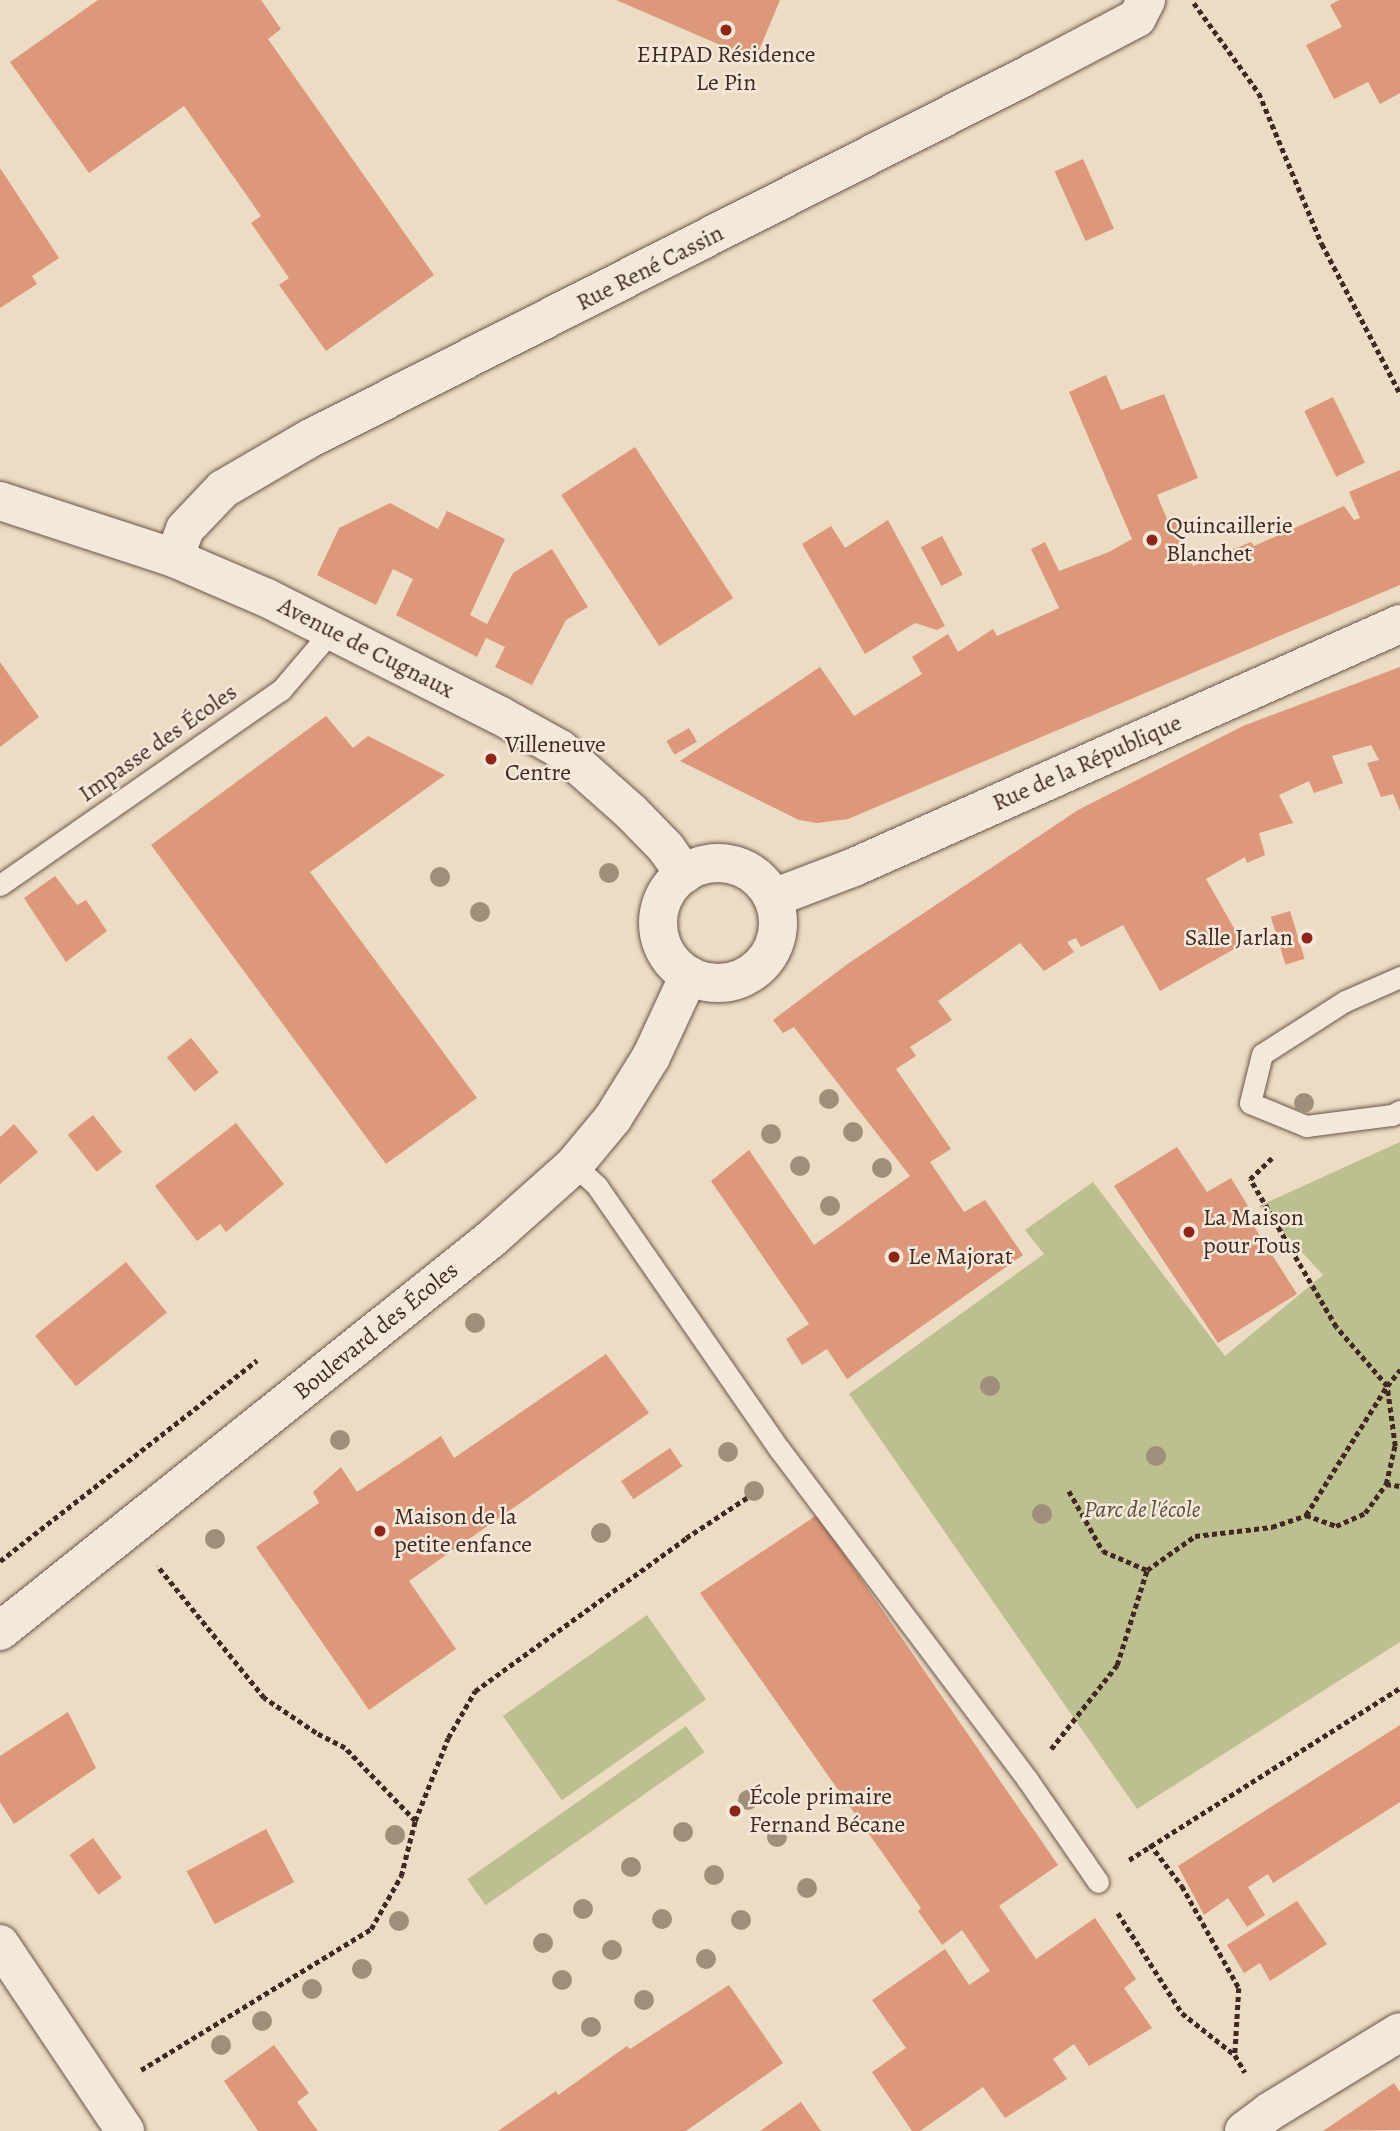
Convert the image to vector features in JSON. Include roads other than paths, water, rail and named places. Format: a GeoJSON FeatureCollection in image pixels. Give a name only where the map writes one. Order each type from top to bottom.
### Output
{"type":"FeatureCollection","features":[{"type":"Feature","properties":{"kind":"street","name":"Rue René Cassin"},"geometry":{"type":"LineString","coordinates":[[174,558],[185,529],[223,489],[309,439],[1046,66],[1136,18],[1146,0]]}},
{"type":"Feature","properties":{"kind":"street","name":"Avenue de Cugnaux"},"geometry":{"type":"LineString","coordinates":[[0,501],[174,558],[332,630],[560,749],[631,812],[666,848],[684,874]]}},
{"type":"Feature","properties":{"kind":"street","name":"Rue de la République"},"geometry":{"type":"LineString","coordinates":[[773,898],[852,868],[1400,624]]}},
{"type":"Feature","properties":{"kind":"street"},"geometry":{"type":"LineString","coordinates":[[712,864],[734,865],[754,875],[773,898],[777,911],[777,938],[759,967],[729,982],[715,983],[689,975],[678,968],[664,948],[659,924],[665,896],[684,874],[712,864]]}},
{"type":"Feature","properties":{"kind":"street","name":"Boulevard des Écoles"},"geometry":{"type":"LineString","coordinates":[[0,1631],[491,1239],[574,1165],[613,1118],[651,1057],[689,975]]}},
{"type":"Feature","properties":{"kind":"street"},"geometry":{"type":"LineString","coordinates":[[0,1944],[125,2131]]}},
{"type":"Feature","properties":{"kind":"street"},"geometry":{"type":"LineString","coordinates":[[1256,2122],[1400,2032]]}},
{"type":"Feature","properties":{"kind":"lane","name":"Impasse des Écoles"},"geometry":{"type":"LineString","coordinates":[[0,885],[281,690],[332,630]]}},
{"type":"Feature","properties":{"kind":"lane"},"geometry":{"type":"LineString","coordinates":[[1400,978],[1345,1001],[1262,1054],[1250,1103],[1306,1126],[1392,1115],[1400,1111]]}},
{"type":"Feature","properties":{"kind":"lane"},"geometry":{"type":"LineString","coordinates":[[574,1165],[597,1186],[793,1468],[1027,1779],[1098,1882]]}},
{"type":"Feature","properties":{"kind":"place","name":"EHPAD Résidence Le Pin"},"geometry":{"type":"Point","coordinates":[726,30]}},
{"type":"Feature","properties":{"kind":"place","name":"Quincaillerie Blanchet"},"geometry":{"type":"Point","coordinates":[1152,540]}},
{"type":"Feature","properties":{"kind":"place","name":"Villeneuve Centre"},"geometry":{"type":"Point","coordinates":[491,759]}},
{"type":"Feature","properties":{"kind":"place","name":"Salle Jarlan"},"geometry":{"type":"Point","coordinates":[1307,938]}},
{"type":"Feature","properties":{"kind":"place","name":"La Maison pour Tous"},"geometry":{"type":"Point","coordinates":[1189,1232]}},
{"type":"Feature","properties":{"kind":"place","name":"Le Majorat"},"geometry":{"type":"Point","coordinates":[894,1257]}},
{"type":"Feature","properties":{"kind":"place","name":"Maison de la petite enfance"},"geometry":{"type":"Point","coordinates":[380,1531]}},
{"type":"Feature","properties":{"kind":"place","name":"École primaire Fernand Bécane"},"geometry":{"type":"Point","coordinates":[735,1811]}},
{"type":"Feature","properties":{"kind":"park label","name":"Parc de l'école"},"geometry":{"type":"Point","coordinates":[1142,1510]}}]}
